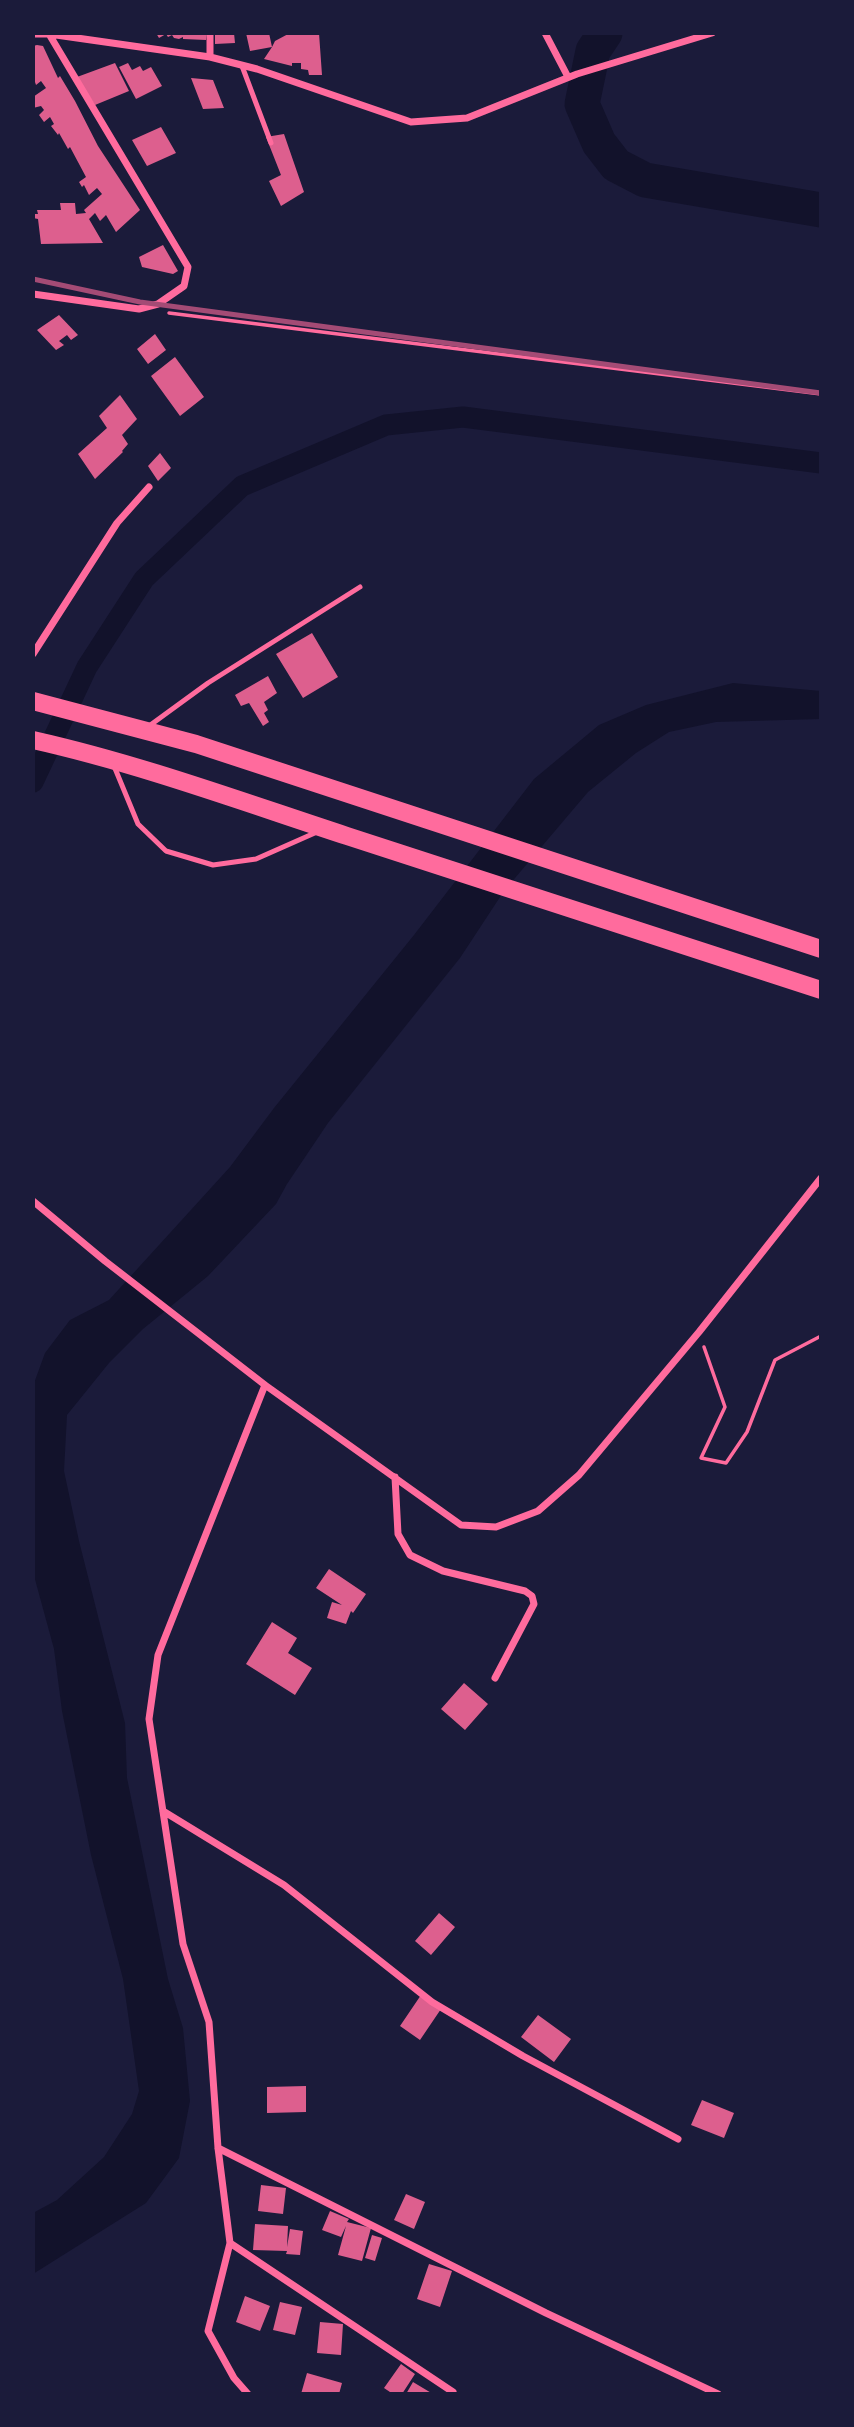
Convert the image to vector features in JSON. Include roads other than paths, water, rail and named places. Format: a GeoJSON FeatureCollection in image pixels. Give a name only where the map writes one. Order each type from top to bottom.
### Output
{"type":"FeatureCollection","features":[{"type":"Feature","properties":{"kind":"highway"},"geometry":{"type":"LineString","coordinates":[[34,701],[196,744],[821,948]]}},
{"type":"Feature","properties":{"kind":"highway"},"geometry":{"type":"LineString","coordinates":[[33,740],[112,760],[821,990]]}},
{"type":"Feature","properties":{"kind":"street"},"geometry":{"type":"LineString","coordinates":[[210,33],[210,57]]}},
{"type":"Feature","properties":{"kind":"street"},"geometry":{"type":"LineString","coordinates":[[545,33],[572,75]]}},
{"type":"Feature","properties":{"kind":"street"},"geometry":{"type":"LineString","coordinates":[[33,34],[210,57],[257,69],[411,122],[467,118],[572,75],[712,33]]}},
{"type":"Feature","properties":{"kind":"street"},"geometry":{"type":"LineString","coordinates":[[33,294],[139,309],[158,304],[184,286],[188,267],[49,34]]}},
{"type":"Feature","properties":{"kind":"street"},"geometry":{"type":"LineString","coordinates":[[33,654],[117,523],[149,487]]}},
{"type":"Feature","properties":{"kind":"street"},"geometry":{"type":"LineString","coordinates":[[33,1201],[105,1261],[265,1385],[461,1525],[496,1527],[538,1511],[579,1475],[699,1332],[821,1178]]}},
{"type":"Feature","properties":{"kind":"street"},"geometry":{"type":"LineString","coordinates":[[248,2394],[234,2378],[208,2331],[229,2243],[218,2148],[209,2022],[183,1944],[149,1719],[158,1655],[265,1385]]}},
{"type":"Feature","properties":{"kind":"street"},"geometry":{"type":"LineString","coordinates":[[396,1477],[398,1534],[410,1555],[443,1570],[526,1591],[532,1596],[534,1604],[495,1678]]}},
{"type":"Feature","properties":{"kind":"street"},"geometry":{"type":"LineString","coordinates":[[163,1811],[284,1885],[432,2002],[523,2056],[678,2139]]}},
{"type":"Feature","properties":{"kind":"street"},"geometry":{"type":"LineString","coordinates":[[218,2148],[546,2313],[718,2394]]}},
{"type":"Feature","properties":{"kind":"street"},"geometry":{"type":"LineString","coordinates":[[229,2243],[453,2392]]}},
{"type":"Feature","properties":{"kind":"lane"},"geometry":{"type":"LineString","coordinates":[[242,66],[271,143]]}},
{"type":"Feature","properties":{"kind":"lane"},"geometry":{"type":"LineString","coordinates":[[143,729],[208,683],[359,587]]}},
{"type":"Feature","properties":{"kind":"lane"},"geometry":{"type":"LineString","coordinates":[[112,760],[138,824],[166,850],[213,865],[256,859],[325,829]]}},
{"type":"Feature","properties":{"kind":"waterway"},"geometry":{"type":"LineString","coordinates":[[605,33],[593,51],[582,104],[599,143],[616,165],[645,180],[821,210]]}},
{"type":"Feature","properties":{"kind":"waterway"},"geometry":{"type":"LineString","coordinates":[[33,782],[87,667],[144,579],[242,486],[386,425],[463,417],[821,463]]}},
{"type":"Feature","properties":{"kind":"railway"},"geometry":{"type":"LineString","coordinates":[[33,279],[140,302],[821,393]]}}]}
